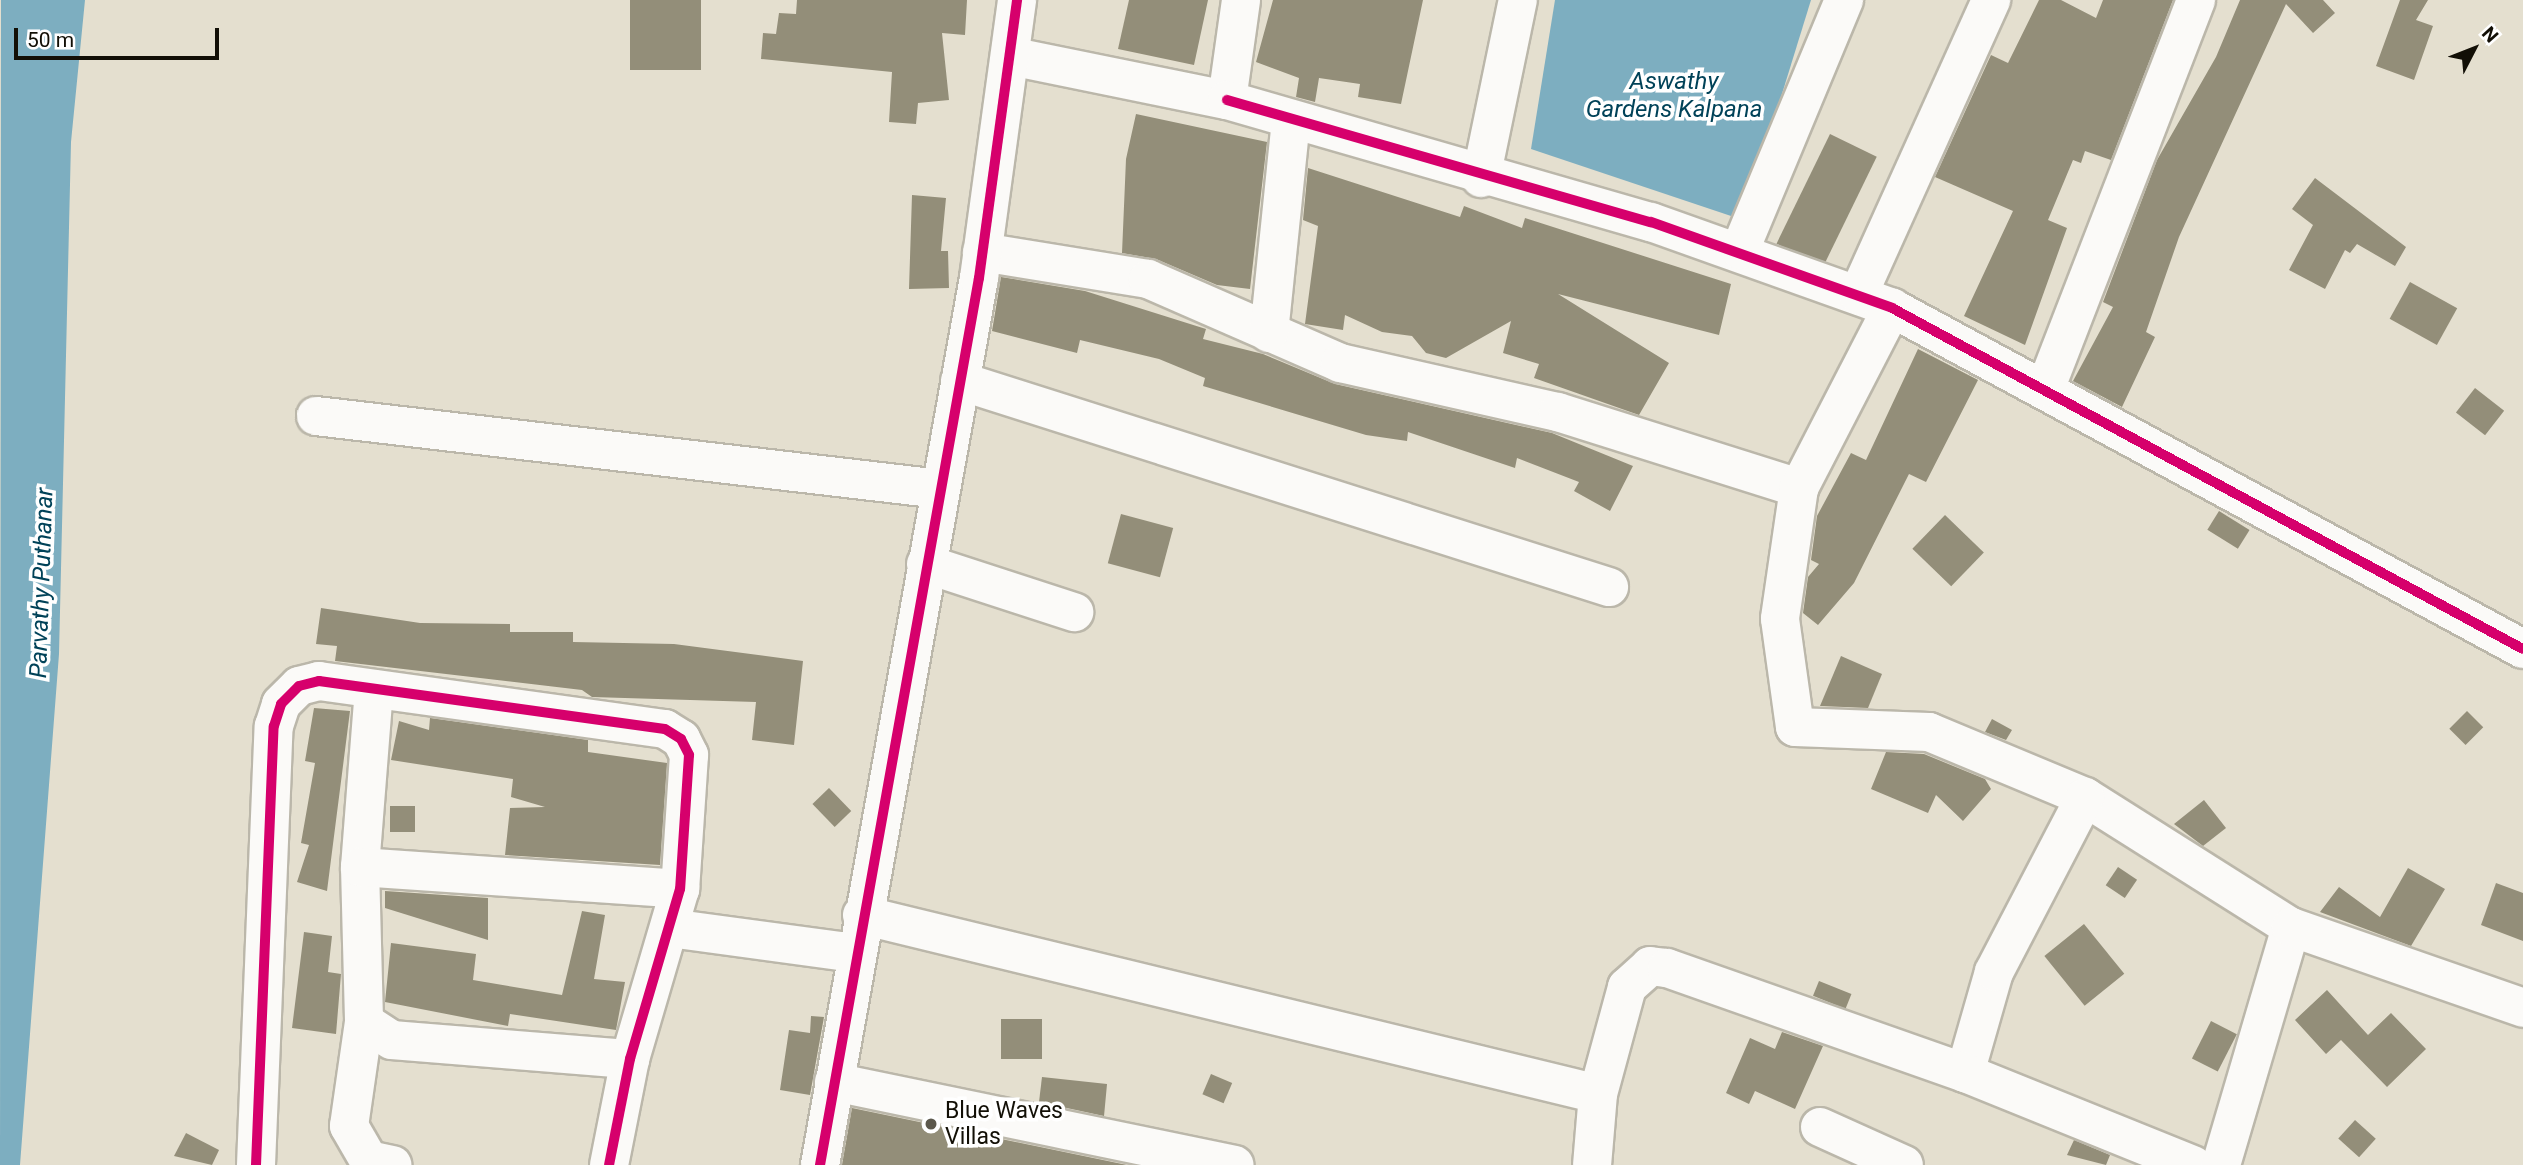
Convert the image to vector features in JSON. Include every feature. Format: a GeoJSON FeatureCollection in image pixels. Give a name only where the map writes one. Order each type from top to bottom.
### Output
{"type":"FeatureCollection","features":[{"type":"Feature","properties":{"kind":"street"},"geometry":{"type":"LineString","coordinates":[[820,1165],[855,953],[982,252],[1017,0]]}},
{"type":"Feature","properties":{"kind":"street"},"geometry":{"type":"LineString","coordinates":[[1227,100],[1241,0]]}},
{"type":"Feature","properties":{"kind":"street"},"geometry":{"type":"LineString","coordinates":[[1481,178],[1518,0]]}},
{"type":"Feature","properties":{"kind":"street"},"geometry":{"type":"LineString","coordinates":[[1740,250],[1844,0]]}},
{"type":"Feature","properties":{"kind":"street"},"geometry":{"type":"LineString","coordinates":[[1991,0],[1875,302],[1799,488],[1780,619],[1795,727],[1929,732],[2085,797],[2291,927],[2523,1008]]}},
{"type":"Feature","properties":{"kind":"street"},"geometry":{"type":"LineString","coordinates":[[2046,387],[2196,0]]}},
{"type":"Feature","properties":{"kind":"street"},"geometry":{"type":"LineString","coordinates":[[1010,56],[1227,100],[1481,178],[1740,250],[1875,302],[2046,387],[2523,649]]}},
{"type":"Feature","properties":{"kind":"street"},"geometry":{"type":"LineString","coordinates":[[1269,333],[1291,120]]}},
{"type":"Feature","properties":{"kind":"street"},"geometry":{"type":"LineString","coordinates":[[982,252],[1148,279],[1340,363],[1558,412],[1799,488]]}},
{"type":"Feature","properties":{"kind":"street"},"geometry":{"type":"LineString","coordinates":[[960,381],[1609,587]]}},
{"type":"Feature","properties":{"kind":"street"},"geometry":{"type":"LineString","coordinates":[[316,416],[940,489]]}},
{"type":"Feature","properties":{"kind":"street"},"geometry":{"type":"LineString","coordinates":[[926,564],[1074,612]]}},
{"type":"Feature","properties":{"kind":"street"},"geometry":{"type":"LineString","coordinates":[[256,1165],[274,726],[281,704],[299,686],[319,681],[665,729],[681,739],[689,755],[680,889],[630,1059],[609,1165]]}},
{"type":"Feature","properties":{"kind":"street"},"geometry":{"type":"LineString","coordinates":[[374,689],[360,867],[364,1022],[349,1126],[369,1160],[392,1165]]}},
{"type":"Feature","properties":{"kind":"street"},"geometry":{"type":"LineString","coordinates":[[1965,1073],[1994,972],[2085,797]]}},
{"type":"Feature","properties":{"kind":"street"},"geometry":{"type":"LineString","coordinates":[[360,867],[680,889]]}},
{"type":"Feature","properties":{"kind":"street"},"geometry":{"type":"LineString","coordinates":[[862,915],[1598,1094]]}},
{"type":"Feature","properties":{"kind":"street"},"geometry":{"type":"LineString","coordinates":[[2221,1165],[2291,927]]}},
{"type":"Feature","properties":{"kind":"street"},"geometry":{"type":"LineString","coordinates":[[670,928],[855,953]]}},
{"type":"Feature","properties":{"kind":"street"},"geometry":{"type":"LineString","coordinates":[[1592,1165],[1598,1094],[1627,987],[1650,966],[1965,1073],[2193,1165]]}},
{"type":"Feature","properties":{"kind":"street"},"geometry":{"type":"LineString","coordinates":[[364,1022],[393,1040],[630,1059]]}},
{"type":"Feature","properties":{"kind":"street"},"geometry":{"type":"LineString","coordinates":[[834,1082],[1235,1165]]}},
{"type":"Feature","properties":{"kind":"street"},"geometry":{"type":"LineString","coordinates":[[1819,1127],[1904,1165]]}},
{"type":"Feature","properties":{"kind":"water","name":"Parvathy Puthanar"},"geometry":{"type":"Polygon","coordinates":[[[1,0],[85,0],[71,142],[59,654],[20,1165],[0,1165],[1,0]]]}},
{"type":"Feature","properties":{"kind":"water","name":"Aswathy Gardens Kalpana"},"geometry":{"type":"Polygon","coordinates":[[[1555,0],[1811,0],[1743,220],[1531,149],[1555,0]]]}},
{"type":"Feature","properties":{"kind":"building"},"geometry":{"type":"Polygon","coordinates":[[[630,0],[701,0],[701,70],[630,70],[630,0]]]}},
{"type":"Feature","properties":{"kind":"building"},"geometry":{"type":"Polygon","coordinates":[[[797,0],[967,0],[965,35],[942,33],[949,100],[918,103],[916,124],[889,122],[892,72],[761,59],[763,33],[776,34],[779,13],[796,14],[797,0]]]}},
{"type":"Feature","properties":{"kind":"building"},"geometry":{"type":"Polygon","coordinates":[[[1129,0],[1208,0],[1194,65],[1118,49],[1129,0]]]}},
{"type":"Feature","properties":{"kind":"building"},"geometry":{"type":"Polygon","coordinates":[[[1273,0],[1423,0],[1401,104],[1358,97],[1360,84],[1319,78],[1315,102],[1296,97],[1299,78],[1256,62],[1273,0]]]}},
{"type":"Feature","properties":{"kind":"building"},"geometry":{"type":"Polygon","coordinates":[[[2039,0],[2061,0],[2096,18],[2103,0],[2173,0],[2111,160],[2085,151],[2081,163],[2073,160],[2048,220],[2067,228],[2025,345],[1964,316],[2013,211],[1935,177],[1991,55],[2008,63],[2039,0]]]}},
{"type":"Feature","properties":{"kind":"building"},"geometry":{"type":"Polygon","coordinates":[[[2240,0],[2323,0],[2335,13],[2313,33],[2286,4],[2179,237],[2146,332],[2155,337],[2122,407],[2073,381],[2113,307],[2103,302],[2157,160],[2216,57],[2240,0]]]}},
{"type":"Feature","properties":{"kind":"building"},"geometry":{"type":"Polygon","coordinates":[[[2400,0],[2428,0],[2416,20],[2433,26],[2414,80],[2376,66],[2400,0]]]}},
{"type":"Feature","properties":{"kind":"building"},"geometry":{"type":"Polygon","coordinates":[[[1136,114],[1267,142],[1250,289],[1217,285],[1156,259],[1122,253],[1126,159],[1136,114]]]}},
{"type":"Feature","properties":{"kind":"building"},"geometry":{"type":"Polygon","coordinates":[[[1830,134],[1877,157],[1823,266],[1777,244],[1830,134]]]}},
{"type":"Feature","properties":{"kind":"building"},"geometry":{"type":"Polygon","coordinates":[[[1308,168],[1460,217],[1464,206],[1522,228],[1525,218],[1731,284],[1719,335],[1558,294],[1669,363],[1639,415],[1534,378],[1539,364],[1503,353],[1511,321],[1446,358],[1426,353],[1412,336],[1382,332],[1345,315],[1343,330],[1305,324],[1318,226],[1303,220],[1308,168]]]}},
{"type":"Feature","properties":{"kind":"building"},"geometry":{"type":"Polygon","coordinates":[[[2315,178],[2406,247],[2395,266],[2357,244],[2350,253],[2345,250],[2325,289],[2289,270],[2313,225],[2292,209],[2315,178]]]}},
{"type":"Feature","properties":{"kind":"building"},"geometry":{"type":"Polygon","coordinates":[[[912,195],[946,198],[941,251],[948,251],[949,288],[909,289],[912,195]]]}},
{"type":"Feature","properties":{"kind":"building"},"geometry":{"type":"Polygon","coordinates":[[[1001,277],[1085,291],[1206,329],[1203,339],[1263,354],[1335,384],[1552,433],[1633,466],[1610,511],[1574,491],[1579,482],[1517,458],[1515,468],[1408,432],[1407,441],[1366,435],[1203,386],[1205,378],[1159,359],[1080,340],[1077,353],[992,331],[1001,277]]]}},
{"type":"Feature","properties":{"kind":"building"},"geometry":{"type":"Polygon","coordinates":[[[2410,282],[2457,308],[2437,345],[2390,319],[2410,282]]]}},
{"type":"Feature","properties":{"kind":"building"},"geometry":{"type":"Polygon","coordinates":[[[1918,349],[1978,380],[1926,482],[1909,474],[1854,583],[1818,625],[1803,613],[1808,577],[1819,564],[1811,560],[1817,516],[1851,453],[1866,460],[1918,349]]]}},
{"type":"Feature","properties":{"kind":"building"},"geometry":{"type":"Polygon","coordinates":[[[2475,388],[2504,411],[2485,435],[2456,412],[2475,388]]]}},
{"type":"Feature","properties":{"kind":"building"},"geometry":{"type":"Polygon","coordinates":[[[2219,511],[2250,530],[2238,549],[2207,530],[2219,511]]]}},
{"type":"Feature","properties":{"kind":"building"},"geometry":{"type":"Polygon","coordinates":[[[1121,514],[1173,528],[1160,577],[1108,563],[1121,514]]]}},
{"type":"Feature","properties":{"kind":"building"},"geometry":{"type":"Polygon","coordinates":[[[1945,515],[1984,553],[1951,586],[1912,549],[1945,515]]]}},
{"type":"Feature","properties":{"kind":"building"},"geometry":{"type":"Polygon","coordinates":[[[321,608],[420,623],[510,624],[510,632],[573,632],[573,642],[674,644],[803,661],[794,745],[752,740],[756,702],[592,697],[582,690],[335,661],[337,646],[316,644],[321,608]]]}},
{"type":"Feature","properties":{"kind":"building"},"geometry":{"type":"Polygon","coordinates":[[[1841,656],[1882,674],[1868,708],[1820,706],[1841,656]]]}},
{"type":"Feature","properties":{"kind":"building"},"geometry":{"type":"Polygon","coordinates":[[[314,708],[350,711],[327,891],[297,882],[309,845],[301,843],[315,763],[305,761],[314,708]]]}},
{"type":"Feature","properties":{"kind":"building"},"geometry":{"type":"Polygon","coordinates":[[[2467,711],[2483,727],[2466,745],[2449,729],[2467,711]]]}},
{"type":"Feature","properties":{"kind":"building"},"geometry":{"type":"Polygon","coordinates":[[[430,718],[588,740],[588,752],[667,763],[660,865],[505,855],[510,808],[545,807],[511,797],[513,779],[391,760],[399,721],[429,730],[430,718]]]}},
{"type":"Feature","properties":{"kind":"building"},"geometry":{"type":"Polygon","coordinates":[[[1992,719],[2012,730],[2006,740],[1985,732],[1992,719]]]}},
{"type":"Feature","properties":{"kind":"building"},"geometry":{"type":"Polygon","coordinates":[[[1886,752],[1924,754],[1985,779],[1991,789],[1963,821],[1936,795],[1928,813],[1871,789],[1886,752]]]}},
{"type":"Feature","properties":{"kind":"building"},"geometry":{"type":"Polygon","coordinates":[[[829,788],[851,811],[835,827],[812,804],[829,788]]]}},
{"type":"Feature","properties":{"kind":"building"},"geometry":{"type":"Polygon","coordinates":[[[2204,800],[2226,828],[2203,846],[2174,824],[2204,800]]]}},
{"type":"Feature","properties":{"kind":"building"},"geometry":{"type":"Polygon","coordinates":[[[390,806],[415,806],[415,832],[390,832],[390,806]]]}},
{"type":"Feature","properties":{"kind":"building"},"geometry":{"type":"Polygon","coordinates":[[[2118,867],[2137,880],[2125,898],[2106,885],[2118,867]]]}},
{"type":"Feature","properties":{"kind":"building"},"geometry":{"type":"Polygon","coordinates":[[[2408,868],[2445,889],[2411,946],[2320,912],[2339,887],[2380,917],[2408,868]]]}},
{"type":"Feature","properties":{"kind":"building"},"geometry":{"type":"Polygon","coordinates":[[[2496,883],[2523,893],[2523,941],[2481,925],[2496,883]]]}},
{"type":"Feature","properties":{"kind":"building"},"geometry":{"type":"Polygon","coordinates":[[[385,891],[488,898],[488,940],[385,908],[385,891]]]}},
{"type":"Feature","properties":{"kind":"building"},"geometry":{"type":"Polygon","coordinates":[[[582,911],[605,915],[594,979],[625,982],[616,1030],[510,1014],[508,1026],[385,1002],[391,943],[476,954],[473,980],[562,995],[582,911]]]}},
{"type":"Feature","properties":{"kind":"building"},"geometry":{"type":"Polygon","coordinates":[[[2084,924],[2124,974],[2085,1006],[2044,956],[2084,924]]]}},
{"type":"Feature","properties":{"kind":"building"},"geometry":{"type":"Polygon","coordinates":[[[304,932],[332,936],[328,972],[341,974],[336,1034],[292,1028],[304,932]]]}},
{"type":"Feature","properties":{"kind":"building"},"geometry":{"type":"Polygon","coordinates":[[[1819,981],[1851,994],[1845,1009],[1813,996],[1819,981]]]}},
{"type":"Feature","properties":{"kind":"building"},"geometry":{"type":"Polygon","coordinates":[[[2327,990],[2368,1035],[2391,1013],[2426,1049],[2387,1087],[2341,1040],[2326,1054],[2295,1020],[2327,990]]]}},
{"type":"Feature","properties":{"kind":"building"},"geometry":{"type":"Polygon","coordinates":[[[811,1016],[824,1017],[810,1095],[780,1090],[789,1030],[810,1033],[811,1016]]]}},
{"type":"Feature","properties":{"kind":"building"},"geometry":{"type":"Polygon","coordinates":[[[1001,1019],[1042,1019],[1042,1059],[1001,1059],[1001,1019]]]}},
{"type":"Feature","properties":{"kind":"building"},"geometry":{"type":"Polygon","coordinates":[[[2211,1021],[2237,1034],[2218,1072],[2192,1058],[2211,1021]]]}},
{"type":"Feature","properties":{"kind":"building"},"geometry":{"type":"Polygon","coordinates":[[[1782,1032],[1823,1046],[1795,1109],[1755,1091],[1749,1104],[1726,1093],[1750,1038],[1775,1049],[1782,1032]]]}},
{"type":"Feature","properties":{"kind":"building"},"geometry":{"type":"Polygon","coordinates":[[[1211,1074],[1232,1083],[1224,1103],[1202,1094],[1211,1074]]]}},
{"type":"Feature","properties":{"kind":"building"},"geometry":{"type":"Polygon","coordinates":[[[1042,1077],[1107,1084],[1104,1116],[1039,1102],[1042,1077]]]}},
{"type":"Feature","properties":{"kind":"building"},"geometry":{"type":"Polygon","coordinates":[[[852,1108],[1127,1165],[842,1165],[852,1108]]]}},
{"type":"Feature","properties":{"kind":"building"},"geometry":{"type":"Polygon","coordinates":[[[2355,1120],[2376,1139],[2359,1157],[2338,1139],[2355,1120]]]}},
{"type":"Feature","properties":{"kind":"building"},"geometry":{"type":"Polygon","coordinates":[[[186,1133],[219,1150],[212,1165],[174,1156],[186,1133]]]}},
{"type":"Feature","properties":{"kind":"building"},"geometry":{"type":"Polygon","coordinates":[[[2074,1140],[2110,1155],[2106,1165],[2067,1155],[2074,1140]]]}},
{"type":"Feature","properties":{"kind":"cycle path"},"geometry":{"type":"LineString","coordinates":[[820,1165],[979,278],[1017,0]]}},
{"type":"Feature","properties":{"kind":"cycle path"},"geometry":{"type":"LineString","coordinates":[[1227,100],[1651,222],[1892,308],[2523,649]]}},
{"type":"Feature","properties":{"kind":"cycle path"},"geometry":{"type":"LineString","coordinates":[[256,1165],[274,726],[281,704],[299,686],[319,681],[665,729],[681,739],[689,755],[680,889],[630,1059],[609,1165]]}},
{"type":"Feature","properties":{"kind":"place","name":"Blue Waves Villas"},"geometry":{"type":"Point","coordinates":[931,1124]}}]}
